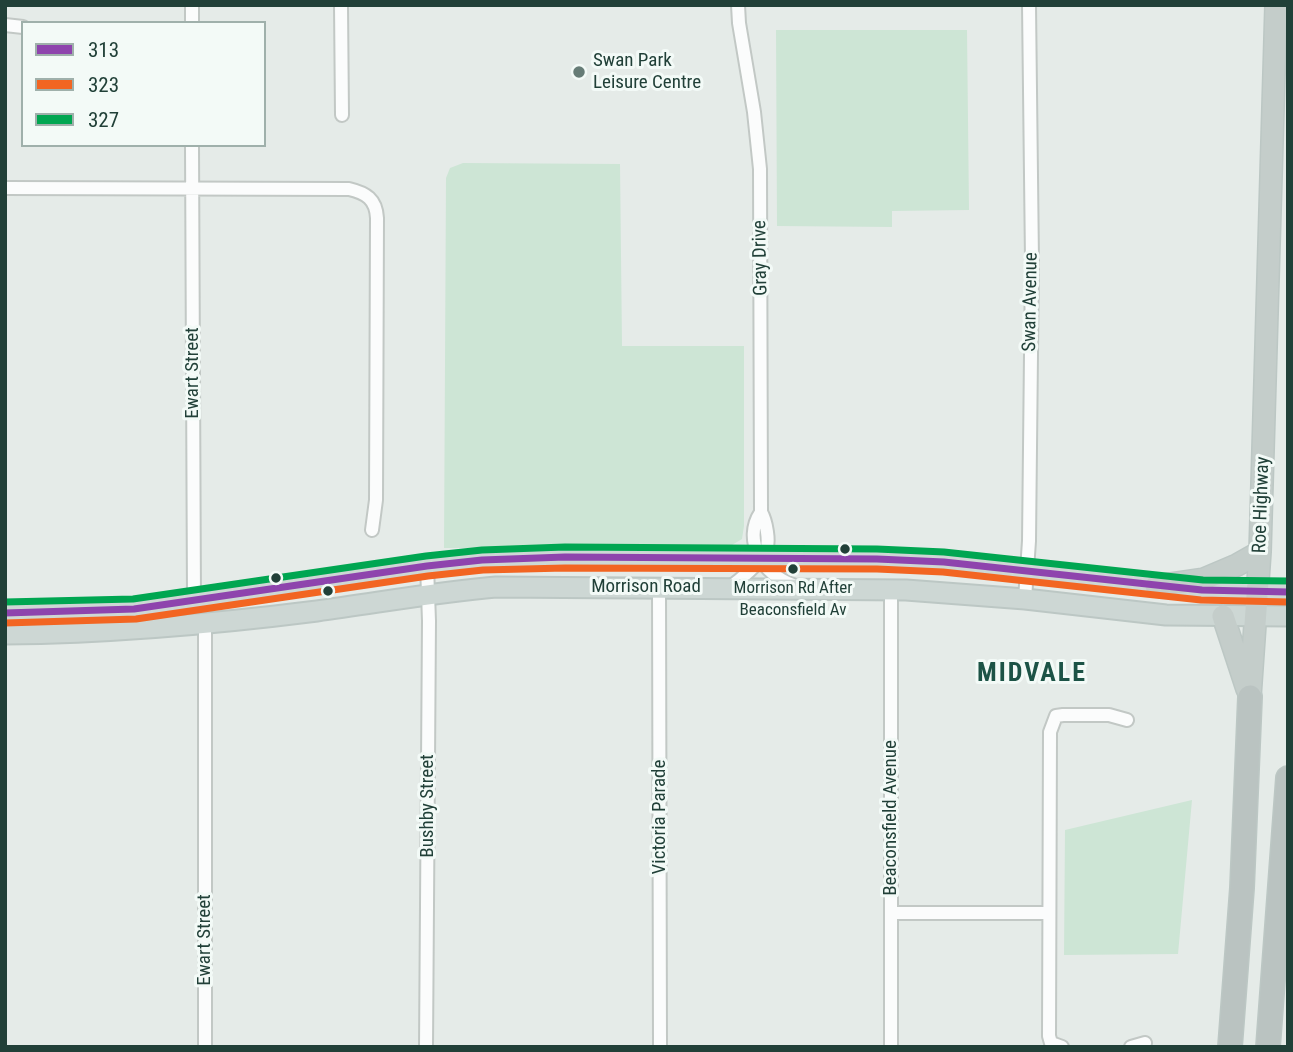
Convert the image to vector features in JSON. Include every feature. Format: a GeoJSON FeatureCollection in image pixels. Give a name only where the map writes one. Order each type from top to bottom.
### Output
{"type":"FeatureCollection","features":[{"type":"Feature","properties":{"kind":"highway","name":"Roe Highway"},"geometry":{"type":"LineString","coordinates":[[1230,1047],[1242,888],[1250,697],[1260,552],[1276,5]]}},
{"type":"Feature","properties":{"kind":"highway"},"geometry":{"type":"LineString","coordinates":[[1156,586],[1204,579],[1260,552]]}},
{"type":"Feature","properties":{"kind":"highway"},"geometry":{"type":"LineString","coordinates":[[1223,616],[1250,697]]}},
{"type":"Feature","properties":{"kind":"highway"},"geometry":{"type":"LineString","coordinates":[[1268,1047],[1288,778]]}},
{"type":"Feature","properties":{"kind":"highway"},"geometry":{"type":"LineString","coordinates":[[1279,1047],[1282,864]]}},
{"type":"Feature","properties":{"kind":"main road","name":"Morrison Road"},"geometry":{"type":"LineString","coordinates":[[5,614],[134,609],[427,566],[482,560],[565,557],[891,560],[1028,570],[1156,586],[1288,592]]}},
{"type":"Feature","properties":{"kind":"main road","name":"Morrison Road"},"geometry":{"type":"LineString","coordinates":[[5,634],[101,632],[205,623],[321,610],[429,593],[496,587],[891,589],[1025,599],[1133,612],[1288,616]]}},
{"type":"Feature","properties":{"kind":"street"},"geometry":{"type":"LineString","coordinates":[[341,5],[342,116]]}},
{"type":"Feature","properties":{"kind":"street","name":"Gray Drive"},"geometry":{"type":"LineString","coordinates":[[738,5],[760,169],[761,512],[755,521],[754,549],[760,558]]}},
{"type":"Feature","properties":{"kind":"street","name":"Swan Avenue"},"geometry":{"type":"LineString","coordinates":[[1025,599],[1028,570],[1031,261],[1030,5]]}},
{"type":"Feature","properties":{"kind":"street","name":"Ewart Street"},"geometry":{"type":"LineString","coordinates":[[192,147],[194,600]]}},
{"type":"Feature","properties":{"kind":"street"},"geometry":{"type":"LineString","coordinates":[[5,188],[349,189],[362,191],[372,199],[377,209],[376,499],[372,530]]}},
{"type":"Feature","properties":{"kind":"street"},"geometry":{"type":"LineString","coordinates":[[729,587],[747,574],[760,558],[768,570],[782,582],[802,588]]}},
{"type":"Feature","properties":{"kind":"street","name":"Bushby Street"},"geometry":{"type":"LineString","coordinates":[[426,1047],[427,566]]}},
{"type":"Feature","properties":{"kind":"street","name":"Victoria Parade"},"geometry":{"type":"LineString","coordinates":[[659,587],[660,1047]]}},
{"type":"Feature","properties":{"kind":"street","name":"Beaconsfield Avenue"},"geometry":{"type":"LineString","coordinates":[[891,589],[891,1047]]}},
{"type":"Feature","properties":{"kind":"street","name":"Ewart Street"},"geometry":{"type":"LineString","coordinates":[[205,623],[205,1047]]}},
{"type":"Feature","properties":{"kind":"street"},"geometry":{"type":"LineString","coordinates":[[1062,1047],[1051,1043],[1049,1036],[1051,732],[1056,716],[1109,715],[1127,720]]}},
{"type":"Feature","properties":{"kind":"street"},"geometry":{"type":"LineString","coordinates":[[891,913],[1048,913]]}},
{"type":"Feature","properties":{"kind":"street"},"geometry":{"type":"LineString","coordinates":[[1131,1047],[1145,1043]]}},
{"type":"Feature","properties":{"kind":"green space"},"geometry":{"type":"Polygon","coordinates":[[[776,30],[967,30],[969,210],[892,211],[892,227],[777,226],[776,30]]]}},
{"type":"Feature","properties":{"kind":"green space"},"geometry":{"type":"Polygon","coordinates":[[[463,163],[620,164],[622,346],[744,346],[742,539],[727,548],[444,548],[446,178],[450,168],[463,163]]]}},
{"type":"Feature","properties":{"kind":"green space"},"geometry":{"type":"Polygon","coordinates":[[[1192,800],[1178,954],[1064,955],[1065,830],[1192,800]]]}},
{"type":"Feature","properties":{"kind":"transit line","name":"327"},"geometry":{"type":"LineString","coordinates":[[5,602],[133,599],[426,556],[482,550],[565,547],[877,549],[944,552],[1203,580],[1288,581]]}},
{"type":"Feature","properties":{"kind":"transit line","name":"313"},"geometry":{"type":"LineString","coordinates":[[5,613],[134,609],[427,566],[482,560],[565,557],[877,559],[944,562],[1202,590],[1288,592]]}},
{"type":"Feature","properties":{"kind":"transit line","name":"323"},"geometry":{"type":"LineString","coordinates":[[5,623],[136,619],[428,576],[483,570],[565,568],[877,569],[943,572],[1201,600],[1288,602]]}},
{"type":"Feature","properties":{"kind":"place","name":"Swan Park Leisure Centre"},"geometry":{"type":"Point","coordinates":[579,72]}},
{"type":"Feature","properties":{"kind":"place","name":"Morrison Rd After Beaconsfield Av"},"geometry":{"type":"Point","coordinates":[793,569]}},
{"type":"Feature","properties":{"kind":"district","name":"MIDVALE"},"geometry":{"type":"Point","coordinates":[1032,674]}}]}
